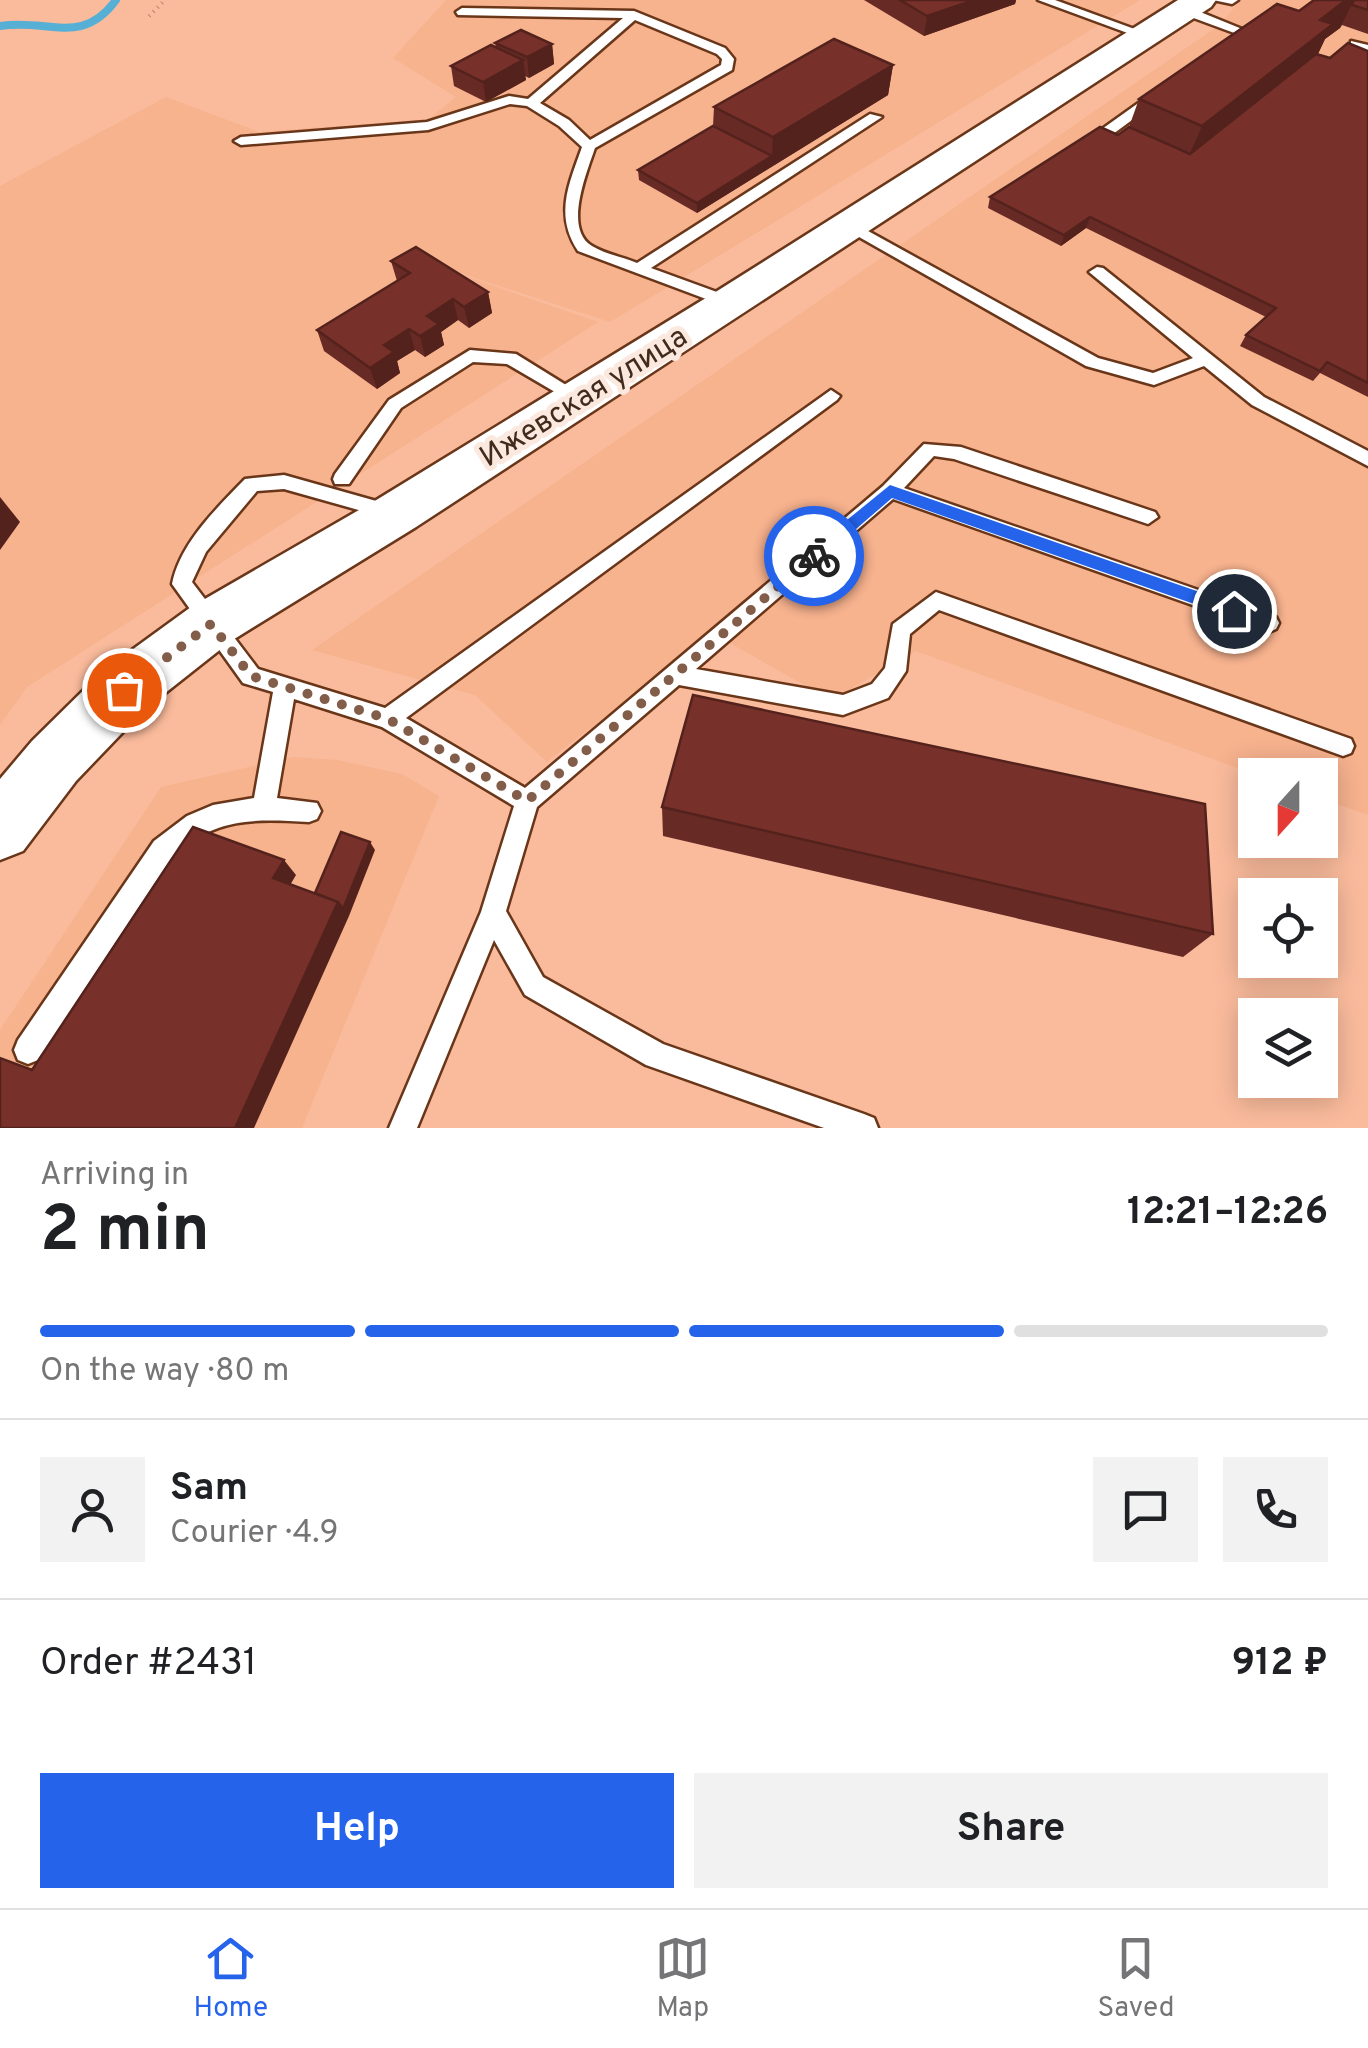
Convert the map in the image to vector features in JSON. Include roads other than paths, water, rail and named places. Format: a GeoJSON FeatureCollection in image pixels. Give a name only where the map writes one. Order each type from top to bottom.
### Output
{"type":"FeatureCollection","features":[{"type":"Feature","properties":{"kind":"street","name":"Ижевская улица"},"geometry":{"type":"LineString","coordinates":[[0,830],[54,762],[124,690],[211,624],[397,513],[1187,11]]}},
{"type":"Feature","properties":{"kind":"lane"},"geometry":{"type":"LineString","coordinates":[[1044,0],[1187,11],[1246,33],[1222,50]]}},
{"type":"Feature","properties":{"kind":"lane"},"geometry":{"type":"LineString","coordinates":[[1187,11],[1232,0]]}},
{"type":"Feature","properties":{"kind":"lane"},"geometry":{"type":"LineString","coordinates":[[462,12],[634,16],[721,51],[728,58],[727,67],[588,146],[568,216],[570,234],[584,248],[730,303]]}},
{"type":"Feature","properties":{"kind":"lane"},"geometry":{"type":"LineString","coordinates":[[531,104],[634,16]]}},
{"type":"Feature","properties":{"kind":"lane"},"geometry":{"type":"LineString","coordinates":[[1100,137],[1176,82]]}},
{"type":"Feature","properties":{"kind":"lane"},"geometry":{"type":"LineString","coordinates":[[241,141],[428,126],[509,100],[531,104],[564,123],[588,146]]}},
{"type":"Feature","properties":{"kind":"lane"},"geometry":{"type":"LineString","coordinates":[[637,270],[875,117]]}},
{"type":"Feature","properties":{"kind":"lane"},"geometry":{"type":"LineString","coordinates":[[850,226],[1092,362],[1154,379],[1206,359]]}},
{"type":"Feature","properties":{"kind":"lane"},"geometry":{"type":"LineString","coordinates":[[1097,272],[1258,401],[1368,459]]}},
{"type":"Feature","properties":{"kind":"lane"},"geometry":{"type":"LineString","coordinates":[[342,480],[395,404],[470,356],[510,358],[578,398]]}},
{"type":"Feature","properties":{"kind":"lane"},"geometry":{"type":"LineString","coordinates":[[388,719],[831,396]]}},
{"type":"Feature","properties":{"kind":"lane"},"geometry":{"type":"LineString","coordinates":[[404,1128],[493,913],[527,801],[890,491],[930,449],[955,452],[1148,517]]}},
{"type":"Feature","properties":{"kind":"lane"},"geometry":{"type":"LineString","coordinates":[[397,513],[284,482],[252,484],[182,574],[182,584],[251,676],[388,719],[527,801]]}},
{"type":"Feature","properties":{"kind":"lane"},"geometry":{"type":"LineString","coordinates":[[890,491],[1269,623]]}},
{"type":"Feature","properties":{"kind":"lane"},"geometry":{"type":"LineString","coordinates":[[676,675],[842,704],[880,691],[895,671],[900,630],[936,600],[1343,746]]}},
{"type":"Feature","properties":{"kind":"lane"},"geometry":{"type":"LineString","coordinates":[[264,808],[285,687]]}},
{"type":"Feature","properties":{"kind":"lane"},"geometry":{"type":"LineString","coordinates":[[28,1050],[177,834],[213,814],[264,808],[309,812]]}},
{"type":"Feature","properties":{"kind":"lane"},"geometry":{"type":"LineString","coordinates":[[493,913],[534,986],[656,1055],[864,1128]]}},
{"type":"Feature","properties":{"kind":"waterway"},"geometry":{"type":"LineString","coordinates":[[0,26],[77,27],[90,23],[116,0]]}}]}
